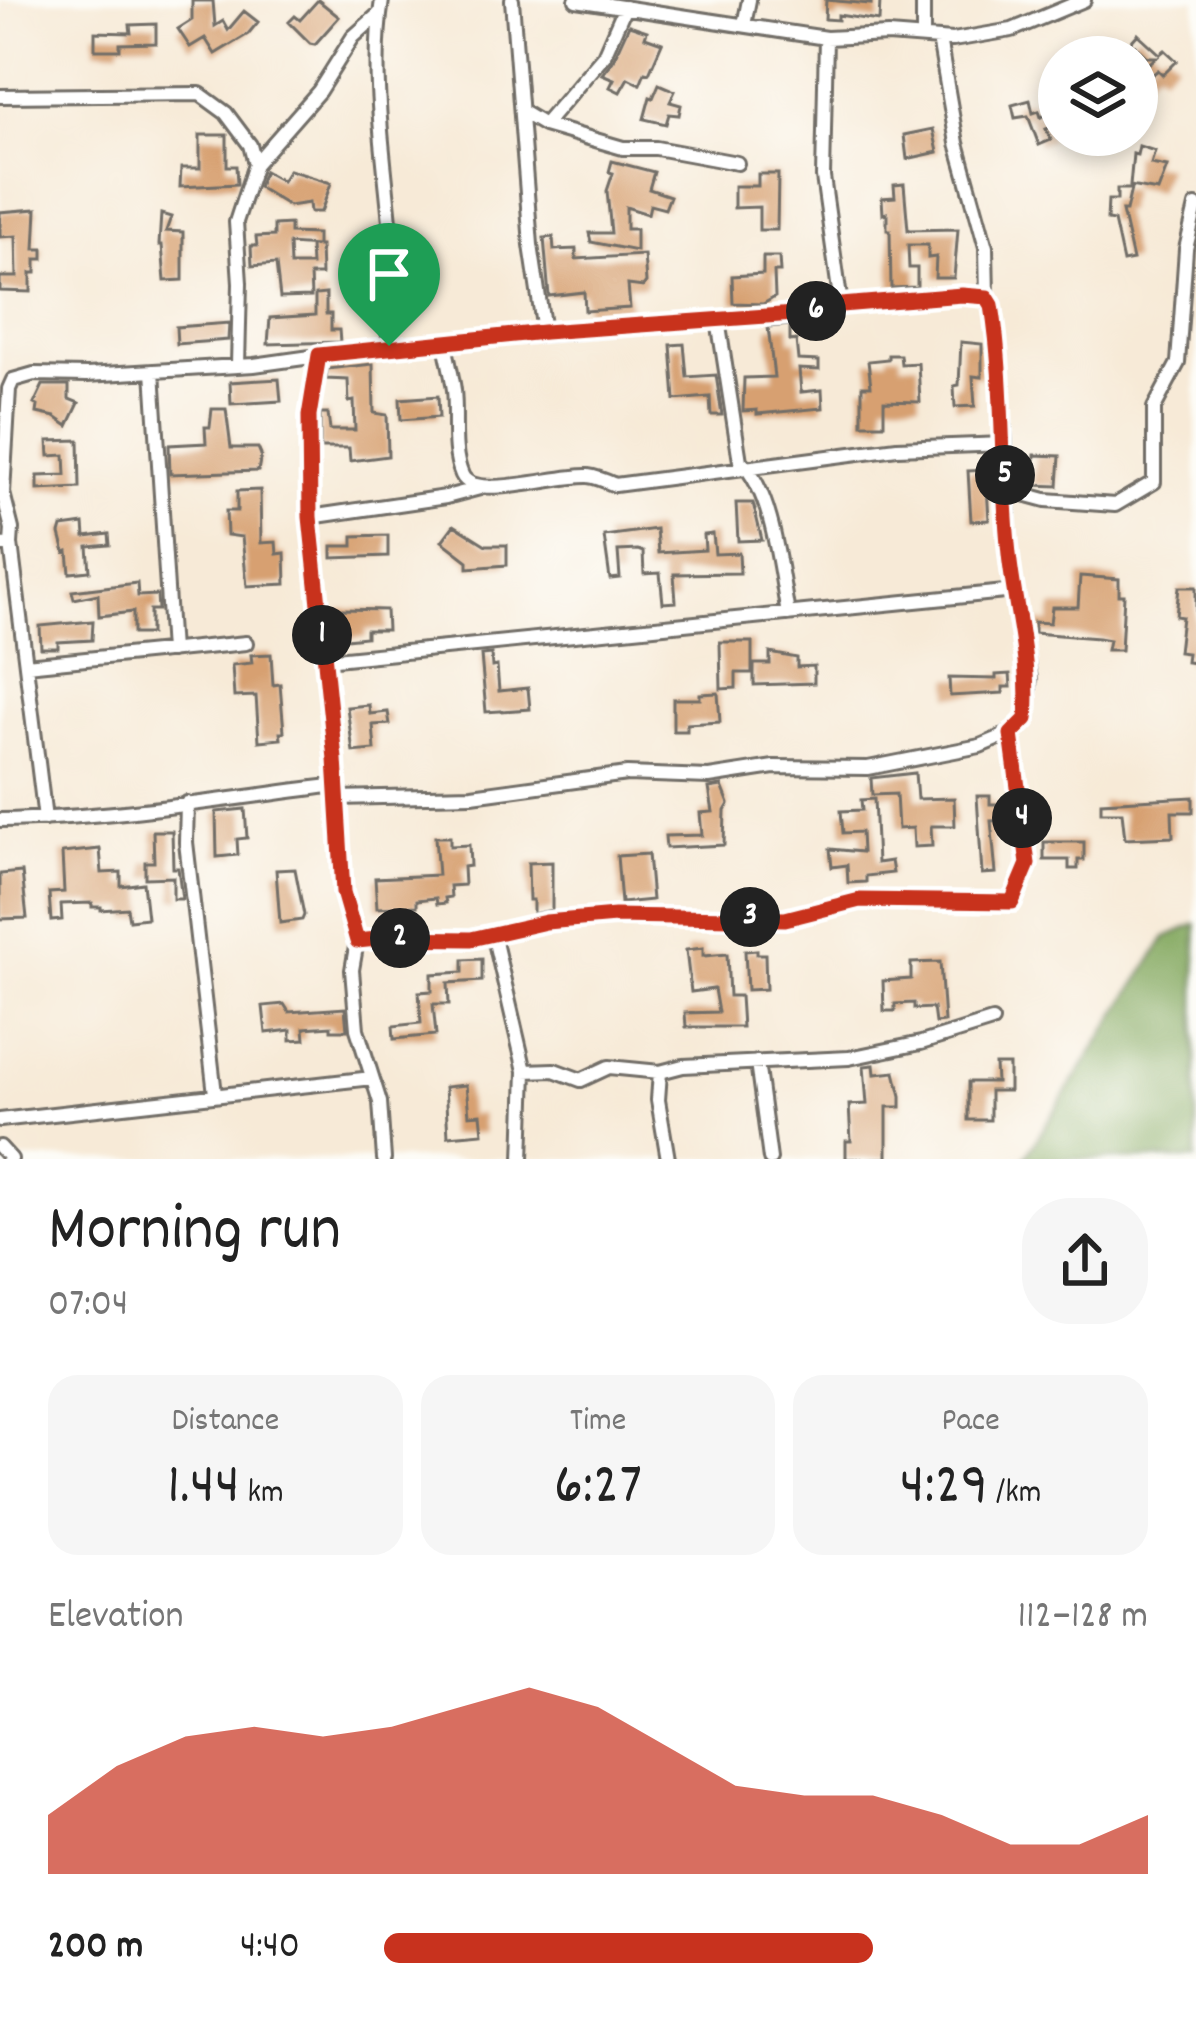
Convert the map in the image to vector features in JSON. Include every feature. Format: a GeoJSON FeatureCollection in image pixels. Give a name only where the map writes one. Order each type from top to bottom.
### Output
{"type":"FeatureCollection","features":[{"type":"Feature","properties":{"kind":"street"},"geometry":{"type":"LineString","coordinates":[[512,0],[531,245],[544,332]]}},
{"type":"Feature","properties":{"kind":"street"},"geometry":{"type":"LineString","coordinates":[[576,0],[826,38],[939,39],[1012,30],[1084,0]]}},
{"type":"Feature","properties":{"kind":"street"},"geometry":{"type":"LineString","coordinates":[[744,25],[749,0]]}},
{"type":"Feature","properties":{"kind":"street"},"geometry":{"type":"LineString","coordinates":[[923,0],[923,38]]}},
{"type":"Feature","properties":{"kind":"street"},"geometry":{"type":"LineString","coordinates":[[238,364],[236,222],[255,164],[319,91],[353,37],[381,7]]}},
{"type":"Feature","properties":{"kind":"street"},"geometry":{"type":"LineString","coordinates":[[381,7],[381,148],[392,277],[387,305],[389,346]]}},
{"type":"Feature","properties":{"kind":"street"},"geometry":{"type":"LineString","coordinates":[[544,124],[604,55],[626,7]]}},
{"type":"Feature","properties":{"kind":"street"},"geometry":{"type":"LineString","coordinates":[[826,38],[823,177],[841,305]]}},
{"type":"Feature","properties":{"kind":"street"},"geometry":{"type":"LineString","coordinates":[[0,820],[337,792],[472,795],[627,774],[709,777],[774,767],[868,768],[948,754],[1011,734],[1026,719],[1030,680],[1005,489],[995,320],[987,297],[986,247],[957,143],[939,39]]}},
{"type":"Feature","properties":{"kind":"street"},"geometry":{"type":"LineString","coordinates":[[0,96],[200,94],[226,113],[250,145],[255,164]]}},
{"type":"Feature","properties":{"kind":"street"},"geometry":{"type":"LineString","coordinates":[[522,112],[544,124],[623,148],[656,148],[737,163]]}},
{"type":"Feature","properties":{"kind":"street"},"geometry":{"type":"LineString","coordinates":[[1005,489],[1046,500],[1115,505],[1154,482],[1154,408],[1178,363],[1186,249],[1196,206]]}},
{"type":"Feature","properties":{"kind":"street"},"geometry":{"type":"LineString","coordinates":[[44,819],[26,665],[5,544],[12,529],[3,493],[6,384],[34,374],[153,371],[544,332],[808,313],[841,305],[987,297]]}},
{"type":"Feature","properties":{"kind":"street"},"geometry":{"type":"LineString","coordinates":[[718,320],[740,461],[748,468],[771,524],[788,614]]}},
{"type":"Feature","properties":{"kind":"street"},"geometry":{"type":"LineString","coordinates":[[445,344],[462,476],[482,487]]}},
{"type":"Feature","properties":{"kind":"street"},"geometry":{"type":"LineString","coordinates":[[319,355],[309,416],[310,517],[343,892],[357,941],[352,970],[357,1029],[380,1102],[385,1159]]}},
{"type":"Feature","properties":{"kind":"street"},"geometry":{"type":"LineString","coordinates":[[153,371],[171,651]]}},
{"type":"Feature","properties":{"kind":"street"},"geometry":{"type":"LineString","coordinates":[[310,517],[572,476],[593,476],[615,484],[898,448],[1005,444]]}},
{"type":"Feature","properties":{"kind":"street"},"geometry":{"type":"LineString","coordinates":[[325,659],[1015,591]]}},
{"type":"Feature","properties":{"kind":"street"},"geometry":{"type":"LineString","coordinates":[[26,665],[246,643]]}},
{"type":"Feature","properties":{"kind":"street"},"geometry":{"type":"LineString","coordinates":[[357,941],[487,937],[546,922],[615,916],[785,919],[860,900],[1012,902],[1028,864],[1011,734]]}},
{"type":"Feature","properties":{"kind":"street"},"geometry":{"type":"LineString","coordinates":[[187,803],[186,842],[214,1094]]}},
{"type":"Feature","properties":{"kind":"street"},"geometry":{"type":"LineString","coordinates":[[487,937],[499,952],[525,1071],[522,1159]]}},
{"type":"Feature","properties":{"kind":"street"},"geometry":{"type":"LineString","coordinates":[[525,1071],[554,1070],[581,1081],[609,1067],[660,1072],[682,1066],[849,1058],[992,1022]]}},
{"type":"Feature","properties":{"kind":"street"},"geometry":{"type":"LineString","coordinates":[[757,1062],[770,1159]]}},
{"type":"Feature","properties":{"kind":"street"},"geometry":{"type":"LineString","coordinates":[[660,1072],[658,1100],[668,1159]]}},
{"type":"Feature","properties":{"kind":"street"},"geometry":{"type":"LineString","coordinates":[[0,1120],[372,1078]]}},
{"type":"Feature","properties":{"kind":"street"},"geometry":{"type":"LineString","coordinates":[[0,1147],[11,1159]]}},
{"type":"Feature","properties":{"kind":"green space"},"geometry":{"type":"Polygon","coordinates":[[[1196,924],[1196,1159],[1024,1159],[1166,937],[1196,924]]]}},
{"type":"Feature","properties":{"kind":"building"},"geometry":{"type":"Polygon","coordinates":[[[318,0],[339,17],[315,44],[289,22],[295,16],[300,20],[318,0]]]}},
{"type":"Feature","properties":{"kind":"building"},"geometry":{"type":"Polygon","coordinates":[[[826,0],[880,1],[879,21],[838,15],[838,20],[825,19],[826,0]]]}},
{"type":"Feature","properties":{"kind":"building"},"geometry":{"type":"Polygon","coordinates":[[[192,1],[213,1],[215,26],[223,21],[228,30],[244,11],[258,22],[248,34],[215,54],[205,38],[190,47],[178,29],[192,20],[192,1]]]}},
{"type":"Feature","properties":{"kind":"building"},"geometry":{"type":"Polygon","coordinates":[[[156,24],[156,43],[95,50],[95,32],[131,33],[130,25],[156,24]]]}},
{"type":"Feature","properties":{"kind":"building"},"geometry":{"type":"Polygon","coordinates":[[[629,25],[662,43],[640,84],[628,78],[620,92],[610,87],[614,79],[602,74],[629,25]]]}},
{"type":"Feature","properties":{"kind":"building"},"geometry":{"type":"Polygon","coordinates":[[[1165,50],[1177,61],[1163,75],[1158,70],[1158,52],[1165,50]]]}},
{"type":"Feature","properties":{"kind":"building"},"geometry":{"type":"Polygon","coordinates":[[[659,84],[675,91],[670,102],[681,105],[679,115],[669,114],[666,124],[644,119],[659,84]]]}},
{"type":"Feature","properties":{"kind":"building"},"geometry":{"type":"Polygon","coordinates":[[[1030,100],[1033,113],[1038,111],[1038,142],[1028,116],[1015,118],[1012,105],[1030,100]]]}},
{"type":"Feature","properties":{"kind":"building"},"geometry":{"type":"Polygon","coordinates":[[[933,129],[938,152],[907,159],[904,135],[933,129]]]}},
{"type":"Feature","properties":{"kind":"building"},"geometry":{"type":"Polygon","coordinates":[[[200,135],[227,135],[227,166],[236,166],[237,184],[180,187],[181,168],[200,168],[200,135]]]}},
{"type":"Feature","properties":{"kind":"building"},"geometry":{"type":"Polygon","coordinates":[[[1133,156],[1153,156],[1151,164],[1167,167],[1158,191],[1130,186],[1133,156]]]}},
{"type":"Feature","properties":{"kind":"building"},"geometry":{"type":"Polygon","coordinates":[[[612,161],[654,172],[649,189],[670,196],[665,209],[650,205],[648,214],[626,207],[626,229],[636,229],[636,251],[591,242],[589,233],[611,233],[607,191],[612,161]]]}},
{"type":"Feature","properties":{"kind":"building"},"geometry":{"type":"Polygon","coordinates":[[[289,170],[331,183],[321,212],[310,212],[309,203],[289,206],[258,187],[264,171],[282,181],[289,170]]]}},
{"type":"Feature","properties":{"kind":"building"},"geometry":{"type":"Polygon","coordinates":[[[758,174],[778,174],[777,230],[759,230],[759,207],[734,208],[734,186],[758,186],[758,174]]]}},
{"type":"Feature","properties":{"kind":"building"},"geometry":{"type":"Polygon","coordinates":[[[904,184],[908,230],[958,229],[954,278],[935,278],[936,257],[928,258],[928,245],[908,245],[909,268],[917,268],[917,287],[891,288],[890,230],[882,198],[895,197],[894,185],[904,184]]]}},
{"type":"Feature","properties":{"kind":"building"},"geometry":{"type":"Polygon","coordinates":[[[1117,189],[1131,189],[1126,211],[1122,211],[1133,260],[1123,262],[1114,221],[1107,220],[1108,200],[1117,200],[1117,189]]]}},
{"type":"Feature","properties":{"kind":"building"},"geometry":{"type":"Polygon","coordinates":[[[37,209],[35,249],[43,249],[43,259],[36,259],[31,292],[0,291],[0,277],[17,277],[16,236],[0,237],[0,212],[37,209]]]}},
{"type":"Feature","properties":{"kind":"building"},"geometry":{"type":"Polygon","coordinates":[[[161,214],[171,217],[166,231],[183,232],[183,280],[165,281],[159,245],[161,214]]]}},
{"type":"Feature","properties":{"kind":"building"},"geometry":{"type":"Polygon","coordinates":[[[290,224],[290,233],[317,234],[321,275],[310,275],[311,297],[280,298],[276,264],[252,266],[251,246],[257,246],[256,237],[274,236],[274,225],[290,224]],[[289,244],[290,265],[311,265],[310,246],[317,246],[289,244]]]}},
{"type":"Feature","properties":{"kind":"building"},"geometry":{"type":"Polygon","coordinates":[[[553,237],[554,250],[576,249],[576,259],[644,255],[646,283],[643,287],[628,285],[630,308],[585,311],[584,292],[549,296],[544,238],[553,237]]]}},
{"type":"Feature","properties":{"kind":"building"},"geometry":{"type":"Polygon","coordinates":[[[763,257],[779,257],[775,297],[763,304],[733,303],[732,276],[763,274],[763,257]]]}},
{"type":"Feature","properties":{"kind":"building"},"geometry":{"type":"Polygon","coordinates":[[[326,294],[326,314],[331,314],[331,330],[339,330],[340,342],[268,344],[270,318],[315,315],[315,295],[326,294]]]}},
{"type":"Feature","properties":{"kind":"building"},"geometry":{"type":"Polygon","coordinates":[[[229,323],[228,340],[177,344],[176,327],[229,323]]]}},
{"type":"Feature","properties":{"kind":"building"},"geometry":{"type":"Polygon","coordinates":[[[790,325],[798,360],[819,361],[819,370],[799,369],[801,392],[822,390],[823,408],[743,411],[744,378],[774,377],[768,327],[790,325]]]}},
{"type":"Feature","properties":{"kind":"building"},"geometry":{"type":"Polygon","coordinates":[[[961,342],[982,344],[982,377],[973,376],[975,406],[955,407],[961,342]]]}},
{"type":"Feature","properties":{"kind":"building"},"geometry":{"type":"Polygon","coordinates":[[[684,344],[687,377],[716,375],[722,415],[711,415],[710,397],[675,400],[671,345],[684,344]]]}},
{"type":"Feature","properties":{"kind":"building"},"geometry":{"type":"Polygon","coordinates":[[[888,355],[900,355],[901,364],[918,363],[920,402],[884,401],[884,424],[862,424],[862,386],[871,386],[868,361],[888,359],[888,355]]]}},
{"type":"Feature","properties":{"kind":"building"},"geometry":{"type":"Polygon","coordinates":[[[373,364],[374,413],[387,415],[388,456],[350,461],[349,448],[320,448],[320,414],[328,414],[330,430],[355,430],[348,380],[326,379],[327,369],[373,364]]]}},
{"type":"Feature","properties":{"kind":"building"},"geometry":{"type":"Polygon","coordinates":[[[279,379],[281,401],[231,404],[230,382],[279,379]]]}},
{"type":"Feature","properties":{"kind":"building"},"geometry":{"type":"Polygon","coordinates":[[[43,385],[69,385],[69,399],[79,403],[68,426],[37,413],[34,404],[43,385]]]}},
{"type":"Feature","properties":{"kind":"building"},"geometry":{"type":"Polygon","coordinates":[[[438,396],[439,417],[401,420],[400,399],[438,396]]]}},
{"type":"Feature","properties":{"kind":"building"},"geometry":{"type":"Polygon","coordinates":[[[212,409],[226,409],[231,448],[258,448],[258,471],[170,474],[169,445],[206,443],[205,427],[210,427],[212,409]]]}},
{"type":"Feature","properties":{"kind":"building"},"geometry":{"type":"Polygon","coordinates":[[[79,440],[80,488],[38,490],[38,476],[66,475],[65,455],[49,456],[48,441],[79,440]]]}},
{"type":"Feature","properties":{"kind":"building"},"geometry":{"type":"Polygon","coordinates":[[[1035,455],[1060,456],[1058,486],[1033,485],[1035,455]]]}},
{"type":"Feature","properties":{"kind":"building"},"geometry":{"type":"Polygon","coordinates":[[[986,470],[989,520],[971,521],[968,471],[986,470]]]}},
{"type":"Feature","properties":{"kind":"building"},"geometry":{"type":"Polygon","coordinates":[[[260,490],[261,543],[276,542],[277,554],[285,553],[286,584],[247,586],[242,537],[227,535],[226,511],[237,511],[237,491],[260,490]]]}},
{"type":"Feature","properties":{"kind":"building"},"geometry":{"type":"Polygon","coordinates":[[[736,503],[753,503],[762,540],[738,541],[736,503]]]}},
{"type":"Feature","properties":{"kind":"building"},"geometry":{"type":"Polygon","coordinates":[[[84,524],[85,537],[109,534],[110,545],[88,547],[90,571],[70,573],[62,527],[84,524]]]}},
{"type":"Feature","properties":{"kind":"building"},"geometry":{"type":"Polygon","coordinates":[[[454,525],[486,545],[507,545],[507,565],[468,568],[468,561],[442,541],[454,525]]]}},
{"type":"Feature","properties":{"kind":"building"},"geometry":{"type":"Polygon","coordinates":[[[656,529],[658,553],[705,550],[704,535],[713,534],[715,554],[739,553],[740,573],[674,574],[676,602],[663,603],[660,573],[644,574],[643,552],[638,550],[618,551],[620,578],[610,579],[604,536],[656,529]]]}},
{"type":"Feature","properties":{"kind":"building"},"geometry":{"type":"Polygon","coordinates":[[[388,535],[388,556],[332,558],[332,546],[353,546],[353,536],[388,535]]]}},
{"type":"Feature","properties":{"kind":"building"},"geometry":{"type":"Polygon","coordinates":[[[1080,576],[1119,579],[1119,595],[1124,595],[1121,650],[1107,650],[1109,640],[1034,633],[1034,622],[1050,623],[1052,607],[1078,607],[1080,576]]]}},
{"type":"Feature","properties":{"kind":"building"},"geometry":{"type":"Polygon","coordinates":[[[137,583],[138,596],[157,595],[158,610],[150,610],[150,634],[133,634],[133,612],[99,616],[98,594],[74,599],[72,591],[137,583]]]}},
{"type":"Feature","properties":{"kind":"building"},"geometry":{"type":"Polygon","coordinates":[[[1179,587],[1196,587],[1196,663],[1186,662],[1187,653],[1178,652],[1179,587]]]}},
{"type":"Feature","properties":{"kind":"building"},"geometry":{"type":"Polygon","coordinates":[[[340,609],[386,610],[387,630],[366,630],[366,637],[345,639],[340,609]]]}},
{"type":"Feature","properties":{"kind":"building"},"geometry":{"type":"Polygon","coordinates":[[[93,621],[92,640],[41,648],[40,626],[93,621]]]}},
{"type":"Feature","properties":{"kind":"building"},"geometry":{"type":"Polygon","coordinates":[[[720,642],[752,642],[752,673],[736,673],[736,688],[721,689],[720,642]]]}},
{"type":"Feature","properties":{"kind":"building"},"geometry":{"type":"Polygon","coordinates":[[[770,653],[797,658],[797,667],[814,666],[814,683],[754,685],[754,664],[770,664],[770,653]]]}},
{"type":"Feature","properties":{"kind":"building"},"geometry":{"type":"Polygon","coordinates":[[[271,654],[273,685],[280,684],[284,732],[280,732],[281,739],[259,741],[256,696],[234,697],[232,665],[252,663],[251,655],[271,654]]]}},
{"type":"Feature","properties":{"kind":"building"},"geometry":{"type":"Polygon","coordinates":[[[491,654],[499,691],[528,688],[530,709],[486,712],[481,655],[491,654]]]}},
{"type":"Feature","properties":{"kind":"building"},"geometry":{"type":"Polygon","coordinates":[[[1010,674],[1011,687],[1003,687],[1003,693],[950,696],[949,678],[996,679],[996,675],[1010,674]]]}},
{"type":"Feature","properties":{"kind":"building"},"geometry":{"type":"Polygon","coordinates":[[[718,693],[720,722],[687,724],[687,731],[673,731],[673,699],[718,693]]]}},
{"type":"Feature","properties":{"kind":"building"},"geometry":{"type":"Polygon","coordinates":[[[369,705],[370,714],[388,712],[390,724],[373,725],[375,750],[353,752],[347,707],[369,705]]]}},
{"type":"Feature","properties":{"kind":"building"},"geometry":{"type":"Polygon","coordinates":[[[915,773],[917,799],[954,798],[955,826],[931,826],[932,846],[914,847],[913,828],[898,829],[896,794],[872,795],[871,778],[915,773]]]}},
{"type":"Feature","properties":{"kind":"building"},"geometry":{"type":"Polygon","coordinates":[[[722,786],[729,804],[724,845],[666,848],[665,836],[702,835],[700,813],[713,812],[709,788],[722,786]]]}},
{"type":"Feature","properties":{"kind":"building"},"geometry":{"type":"Polygon","coordinates":[[[977,796],[990,796],[990,804],[1010,804],[1011,820],[991,821],[996,873],[982,874],[977,796]]]}},
{"type":"Feature","properties":{"kind":"building"},"geometry":{"type":"Polygon","coordinates":[[[1193,797],[1193,812],[1172,812],[1173,837],[1125,839],[1122,812],[1101,812],[1101,802],[1193,797]]]}},
{"type":"Feature","properties":{"kind":"building"},"geometry":{"type":"Polygon","coordinates":[[[874,799],[877,863],[891,861],[893,873],[848,883],[847,865],[832,867],[830,849],[862,852],[861,832],[843,833],[841,811],[862,810],[861,800],[874,799]]]}},
{"type":"Feature","properties":{"kind":"building"},"geometry":{"type":"Polygon","coordinates":[[[245,809],[247,838],[237,839],[238,855],[217,857],[216,812],[245,809]]]}},
{"type":"Feature","properties":{"kind":"building"},"geometry":{"type":"Polygon","coordinates":[[[153,831],[172,831],[173,868],[178,868],[182,899],[173,899],[173,877],[145,878],[145,862],[154,862],[153,831]]]}},
{"type":"Feature","properties":{"kind":"building"},"geometry":{"type":"Polygon","coordinates":[[[435,837],[450,837],[450,846],[469,845],[464,885],[450,886],[446,903],[437,904],[436,898],[417,900],[417,906],[377,908],[375,878],[438,875],[435,837]]]}},
{"type":"Feature","properties":{"kind":"building"},"geometry":{"type":"Polygon","coordinates":[[[1044,842],[1084,842],[1084,860],[1078,860],[1078,869],[1069,869],[1069,860],[1044,860],[1044,842]]]}},
{"type":"Feature","properties":{"kind":"building"},"geometry":{"type":"Polygon","coordinates":[[[100,849],[102,873],[121,872],[121,886],[143,883],[147,918],[129,920],[127,908],[101,910],[92,903],[61,904],[62,920],[51,921],[49,893],[64,892],[62,853],[100,849]]]}},
{"type":"Feature","properties":{"kind":"building"},"geometry":{"type":"Polygon","coordinates":[[[648,854],[652,900],[621,903],[617,856],[648,854]]]}},
{"type":"Feature","properties":{"kind":"building"},"geometry":{"type":"Polygon","coordinates":[[[552,862],[552,910],[533,914],[528,863],[552,862]]]}},
{"type":"Feature","properties":{"kind":"building"},"geometry":{"type":"Polygon","coordinates":[[[295,869],[304,915],[302,920],[280,923],[276,870],[295,869]]]}},
{"type":"Feature","properties":{"kind":"building"},"geometry":{"type":"Polygon","coordinates":[[[22,872],[27,918],[0,919],[0,874],[22,872]]]}},
{"type":"Feature","properties":{"kind":"building"},"geometry":{"type":"Polygon","coordinates":[[[703,948],[703,956],[727,954],[729,996],[740,996],[742,1027],[686,1027],[685,1013],[718,1012],[714,989],[691,992],[686,950],[703,948]]]}},
{"type":"Feature","properties":{"kind":"building"},"geometry":{"type":"Polygon","coordinates":[[[745,951],[765,954],[766,989],[747,990],[745,951]]]}},
{"type":"Feature","properties":{"kind":"building"},"geometry":{"type":"Polygon","coordinates":[[[482,959],[482,981],[448,983],[449,1004],[433,1004],[436,1035],[394,1039],[393,1026],[421,1023],[419,992],[432,991],[432,974],[463,972],[463,960],[482,959]]]}},
{"type":"Feature","properties":{"kind":"building"},"geometry":{"type":"Polygon","coordinates":[[[940,962],[944,1022],[935,1023],[933,1008],[914,1009],[914,1003],[895,1004],[895,1011],[884,1011],[883,981],[911,979],[911,963],[940,962]]]}},
{"type":"Feature","properties":{"kind":"building"},"geometry":{"type":"Polygon","coordinates":[[[284,1004],[289,1012],[345,1008],[347,1030],[304,1028],[305,1039],[291,1040],[291,1030],[266,1033],[263,1006],[284,1004]]]}},
{"type":"Feature","properties":{"kind":"building"},"geometry":{"type":"Polygon","coordinates":[[[874,1065],[875,1074],[895,1072],[901,1096],[901,1107],[887,1107],[887,1158],[846,1159],[846,1141],[851,1141],[849,1105],[867,1104],[864,1066],[874,1065]]]}},
{"type":"Feature","properties":{"kind":"building"},"geometry":{"type":"Polygon","coordinates":[[[995,1065],[1009,1065],[1009,1091],[990,1091],[990,1120],[968,1120],[968,1082],[996,1082],[995,1065]]]}},
{"type":"Feature","properties":{"kind":"building"},"geometry":{"type":"Polygon","coordinates":[[[466,1085],[469,1115],[481,1114],[483,1133],[448,1136],[445,1087],[466,1085]]]}},
{"type":"Feature","properties":{"kind":"route"},"geometry":{"type":"LineString","coordinates":[[962,295],[987,297],[995,320],[1009,555],[1030,680],[1026,719],[1011,734],[1028,864],[1012,902],[860,900],[785,919],[615,916],[546,922],[471,939],[357,941],[343,892],[342,838],[310,517],[309,416],[319,355],[389,346],[808,313],[841,305],[962,295]]}}]}
